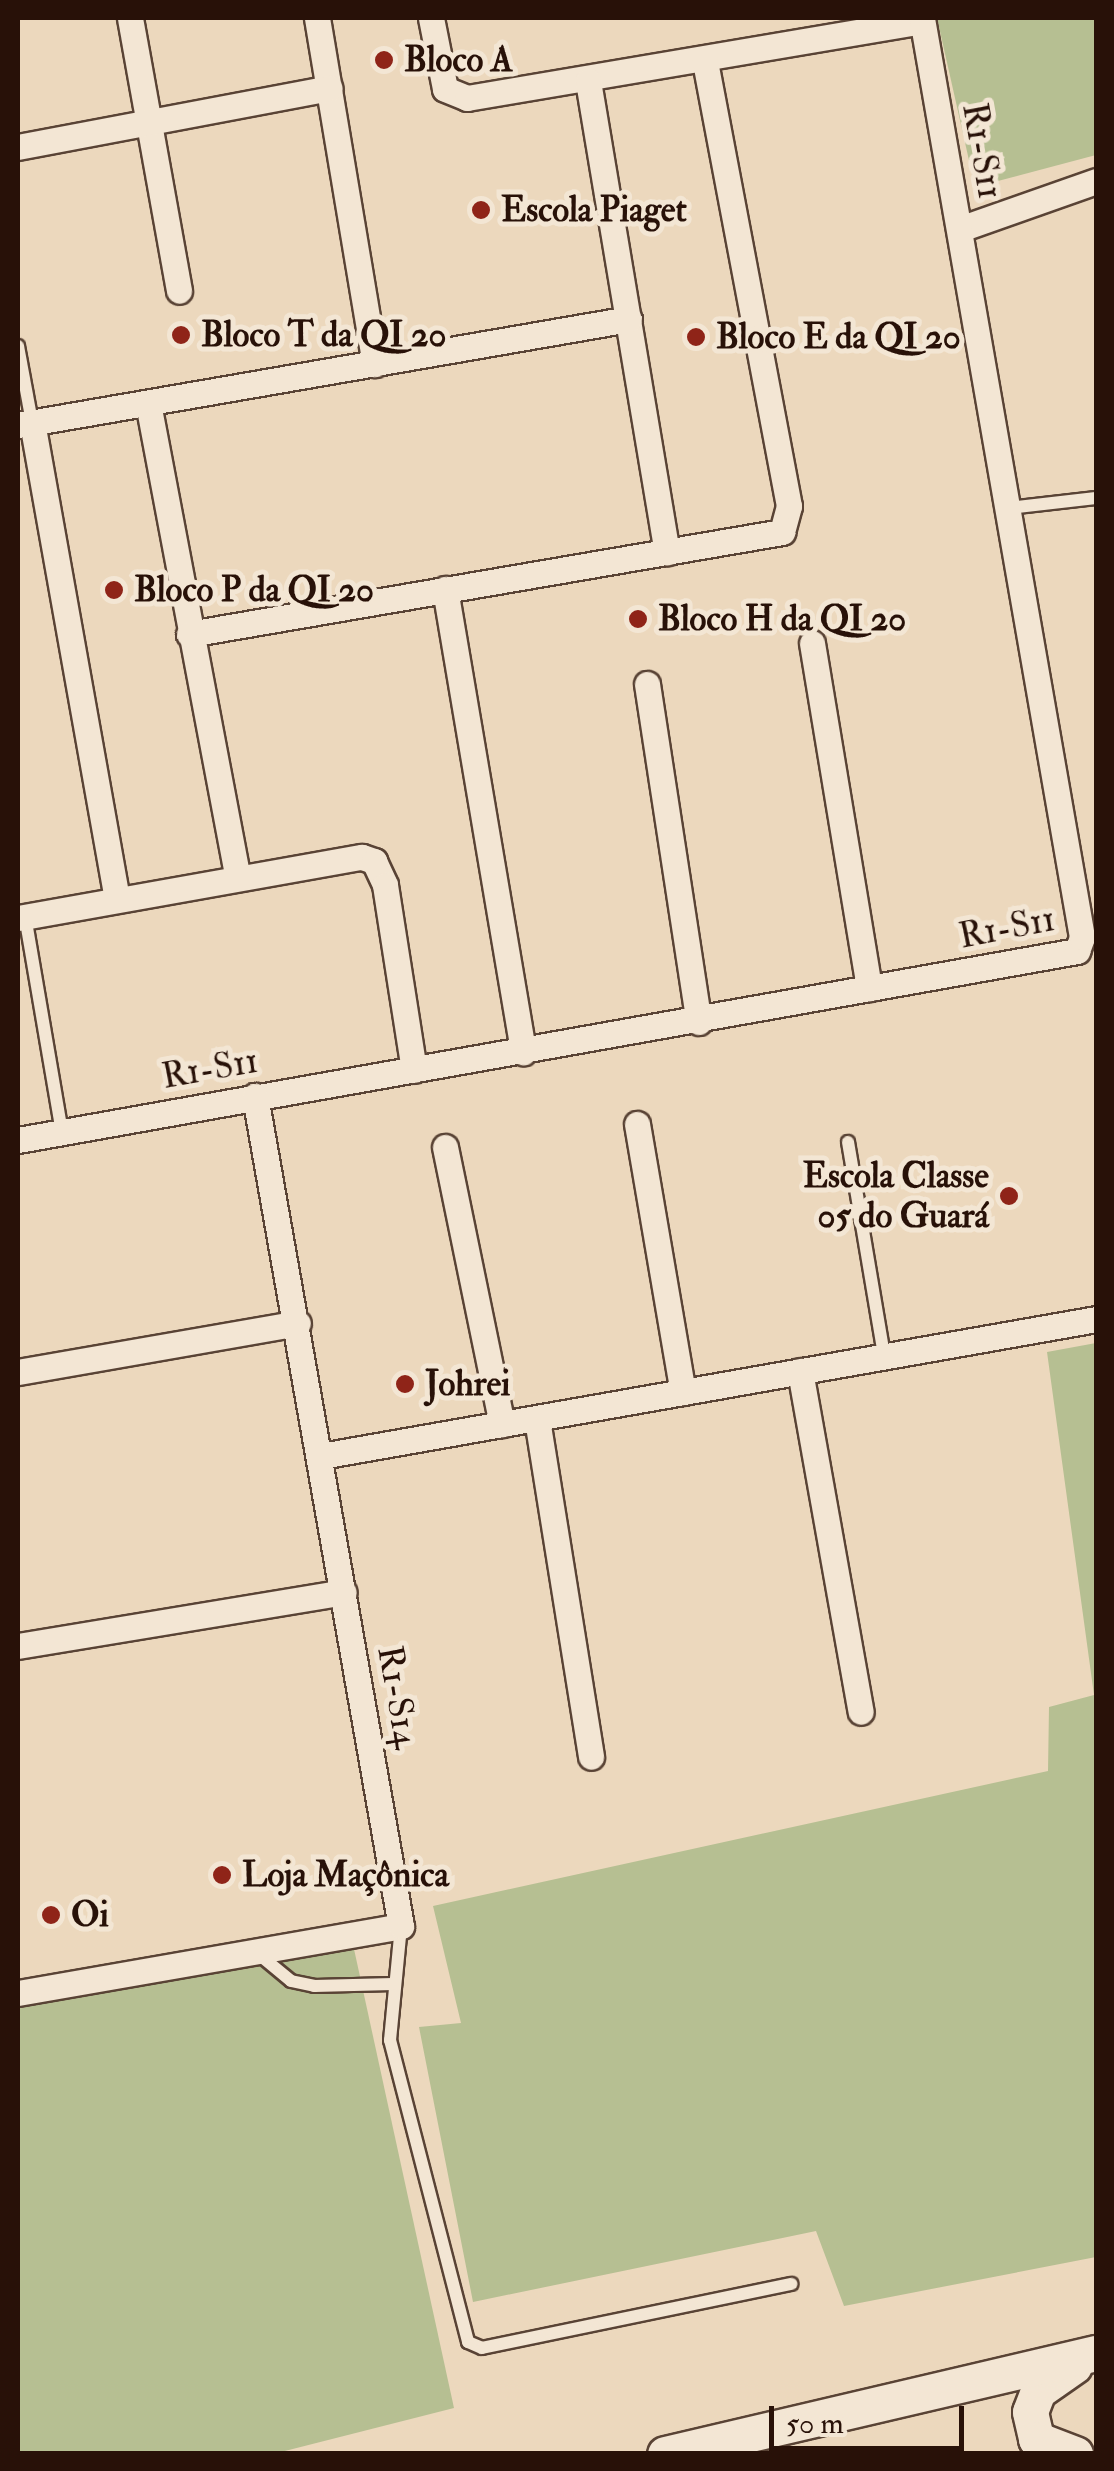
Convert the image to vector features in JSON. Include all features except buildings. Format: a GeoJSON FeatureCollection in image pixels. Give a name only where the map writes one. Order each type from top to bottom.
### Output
{"type":"FeatureCollection","features":[{"type":"Feature","properties":{"kind":"main road"},"geometry":{"type":"LineString","coordinates":[[665,2454],[1096,2354]]}},
{"type":"Feature","properties":{"kind":"main road"},"geometry":{"type":"LineString","coordinates":[[1075,2454],[1036,2439],[1030,2412],[1052,2378],[1096,2354]]}},
{"type":"Feature","properties":{"kind":"street"},"geometry":{"type":"LineString","coordinates":[[130,18],[179,291]]}},
{"type":"Feature","properties":{"kind":"street"},"geometry":{"type":"LineString","coordinates":[[317,18],[375,364]]}},
{"type":"Feature","properties":{"kind":"street"},"geometry":{"type":"LineString","coordinates":[[430,18],[451,94],[467,98],[588,81],[922,19]]}},
{"type":"Feature","properties":{"kind":"street"},"geometry":{"type":"LineString","coordinates":[[791,18],[796,44]]}},
{"type":"Feature","properties":{"kind":"street","name":"R1-S11"},"geometry":{"type":"LineString","coordinates":[[18,1140],[699,1022],[1077,951],[1089,936],[1008,508],[922,19]]}},
{"type":"Feature","properties":{"kind":"street"},"geometry":{"type":"LineString","coordinates":[[189,634],[782,532],[790,516],[705,60]]}},
{"type":"Feature","properties":{"kind":"street"},"geometry":{"type":"LineString","coordinates":[[588,81],[667,552]]}},
{"type":"Feature","properties":{"kind":"street"},"geometry":{"type":"LineString","coordinates":[[18,147],[329,88]]}},
{"type":"Feature","properties":{"kind":"street"},"geometry":{"type":"LineString","coordinates":[[960,229],[1096,181]]}},
{"type":"Feature","properties":{"kind":"street"},"geometry":{"type":"LineString","coordinates":[[118,900],[25,423],[629,319]]}},
{"type":"Feature","properties":{"kind":"street"},"geometry":{"type":"LineString","coordinates":[[148,403],[238,878]]}},
{"type":"Feature","properties":{"kind":"street"},"geometry":{"type":"LineString","coordinates":[[444,589],[523,1052]]}},
{"type":"Feature","properties":{"kind":"street"},"geometry":{"type":"LineString","coordinates":[[812,642],[869,988]]}},
{"type":"Feature","properties":{"kind":"street"},"geometry":{"type":"LineString","coordinates":[[647,684],[699,1022]]}},
{"type":"Feature","properties":{"kind":"street"},"geometry":{"type":"LineString","coordinates":[[22,917],[350,857],[374,861],[385,886],[414,1070]]}},
{"type":"Feature","properties":{"kind":"street","name":"R1-S14"},"geometry":{"type":"LineString","coordinates":[[255,1096],[298,1323],[401,1926]]}},
{"type":"Feature","properties":{"kind":"street"},"geometry":{"type":"LineString","coordinates":[[637,1124],[683,1392]]}},
{"type":"Feature","properties":{"kind":"street"},"geometry":{"type":"LineString","coordinates":[[445,1147],[502,1424]]}},
{"type":"Feature","properties":{"kind":"street"},"geometry":{"type":"LineString","coordinates":[[321,1456],[1096,1319]]}},
{"type":"Feature","properties":{"kind":"street"},"geometry":{"type":"LineString","coordinates":[[18,1372],[298,1323]]}},
{"type":"Feature","properties":{"kind":"street"},"geometry":{"type":"LineString","coordinates":[[800,1371],[861,1712]]}},
{"type":"Feature","properties":{"kind":"street"},"geometry":{"type":"LineString","coordinates":[[536,1419],[591,1758]]}},
{"type":"Feature","properties":{"kind":"street"},"geometry":{"type":"LineString","coordinates":[[18,1646],[344,1592]]}},
{"type":"Feature","properties":{"kind":"street"},"geometry":{"type":"LineString","coordinates":[[18,1993],[401,1926]]}},
{"type":"Feature","properties":{"kind":"lane"},"geometry":{"type":"LineString","coordinates":[[18,346],[25,423]]}},
{"type":"Feature","properties":{"kind":"lane"},"geometry":{"type":"LineString","coordinates":[[1008,508],[1096,498]]}},
{"type":"Feature","properties":{"kind":"lane"},"geometry":{"type":"LineString","coordinates":[[22,917],[62,1132]]}},
{"type":"Feature","properties":{"kind":"lane"},"geometry":{"type":"LineString","coordinates":[[848,1142],[884,1354]]}},
{"type":"Feature","properties":{"kind":"lane"},"geometry":{"type":"LineString","coordinates":[[401,1926],[390,2040],[468,2342],[482,2348],[790,2284]]}},
{"type":"Feature","properties":{"kind":"lane"},"geometry":{"type":"LineString","coordinates":[[256,1952],[291,1981],[393,1984]]}},
{"type":"Feature","properties":{"kind":"green space"},"geometry":{"type":"Polygon","coordinates":[[[937,18],[1096,18],[1096,155],[975,187],[937,18]]]}},
{"type":"Feature","properties":{"kind":"green space"},"geometry":{"type":"Polygon","coordinates":[[[1096,1343],[1096,2257],[844,2306],[816,2231],[473,2302],[419,2027],[461,2023],[433,1906],[1048,1771],[1049,1707],[1094,1695],[1047,1352],[1096,1343]]]}},
{"type":"Feature","properties":{"kind":"green space"},"geometry":{"type":"Polygon","coordinates":[[[354,1949],[454,2408],[277,2453],[18,2454],[18,2007],[354,1949]]]}},
{"type":"Feature","properties":{"kind":"place","name":"Bloco A"},"geometry":{"type":"Point","coordinates":[384,60]}},
{"type":"Feature","properties":{"kind":"place","name":"Escola Piaget"},"geometry":{"type":"Point","coordinates":[481,210]}},
{"type":"Feature","properties":{"kind":"place","name":"Bloco T da QI 20"},"geometry":{"type":"Point","coordinates":[181,335]}},
{"type":"Feature","properties":{"kind":"place","name":"Bloco E da QI 20"},"geometry":{"type":"Point","coordinates":[696,337]}},
{"type":"Feature","properties":{"kind":"place","name":"Bloco P da QI 20"},"geometry":{"type":"Point","coordinates":[114,590]}},
{"type":"Feature","properties":{"kind":"place","name":"Bloco H da QI 20"},"geometry":{"type":"Point","coordinates":[638,619]}},
{"type":"Feature","properties":{"kind":"place","name":"Escola Classe 05 do Guará"},"geometry":{"type":"Point","coordinates":[1009,1196]}},
{"type":"Feature","properties":{"kind":"place","name":"Johrei"},"geometry":{"type":"Point","coordinates":[405,1384]}},
{"type":"Feature","properties":{"kind":"place","name":"Loja Maçônica"},"geometry":{"type":"Point","coordinates":[222,1875]}},
{"type":"Feature","properties":{"kind":"place","name":"Oi"},"geometry":{"type":"Point","coordinates":[51,1915]}}]}
